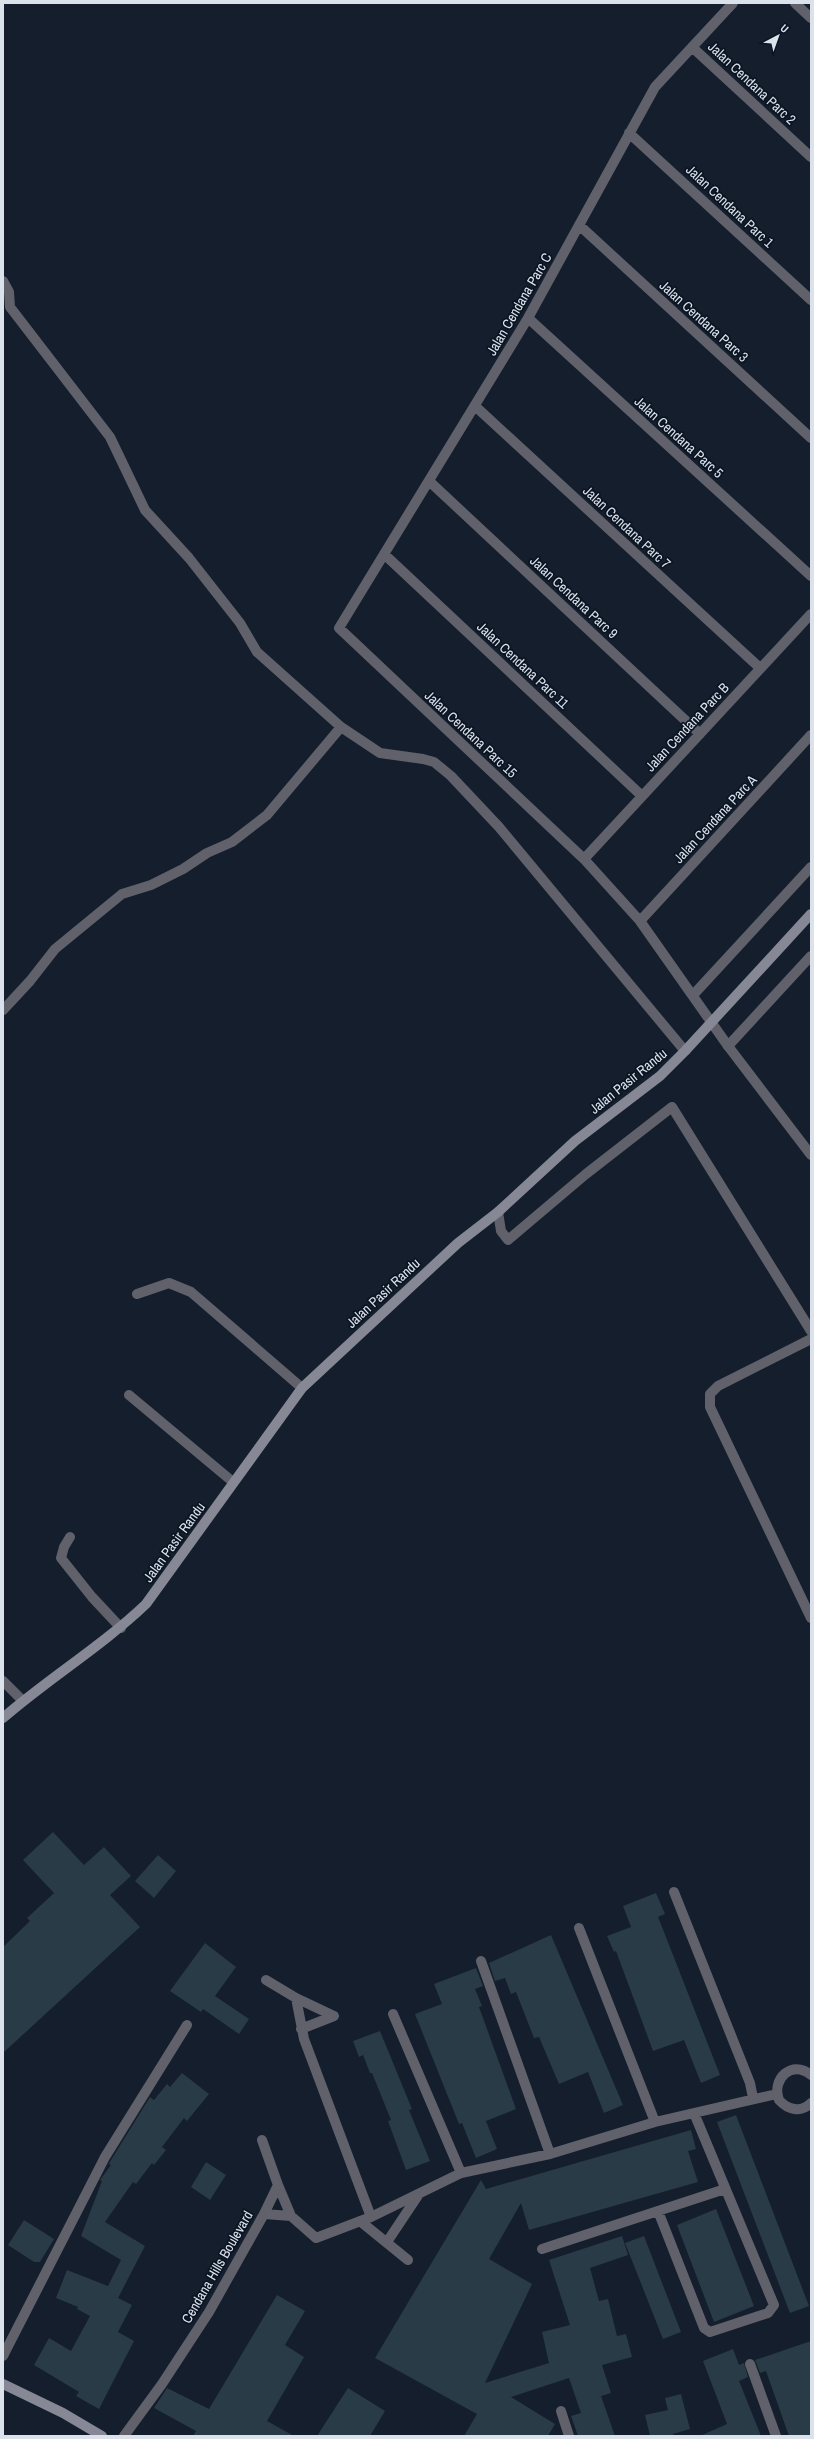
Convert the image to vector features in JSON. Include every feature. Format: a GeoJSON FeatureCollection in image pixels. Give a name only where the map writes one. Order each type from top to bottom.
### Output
{"type":"FeatureCollection","features":[{"type":"Feature","properties":{"kind":"main road","name":"Jalan Pasir Randu"},"geometry":{"type":"LineString","coordinates":[[3,1718],[23,1701],[121,1628],[146,1604],[201,1531],[233,1482],[302,1388],[458,1243],[498,1212],[576,1141],[660,1076],[712,1023],[811,914]]}},
{"type":"Feature","properties":{"kind":"main road"},"geometry":{"type":"LineString","coordinates":[[3,2384],[63,2413],[102,2436]]}},
{"type":"Feature","properties":{"kind":"street","name":"Jalan Cendana Parc C"},"geometry":{"type":"LineString","coordinates":[[339,628],[528,318],[655,87],[733,3]]}},
{"type":"Feature","properties":{"kind":"street"},"geometry":{"type":"LineString","coordinates":[[795,3],[811,18]]}},
{"type":"Feature","properties":{"kind":"street","name":"Jalan Cendana Parc 2"},"geometry":{"type":"LineString","coordinates":[[692,47],[811,157]]}},
{"type":"Feature","properties":{"kind":"street","name":"Jalan Cendana Parc 1"},"geometry":{"type":"LineString","coordinates":[[630,133],[811,300]]}},
{"type":"Feature","properties":{"kind":"street","name":"Jalan Cendana Parc 3"},"geometry":{"type":"LineString","coordinates":[[579,225],[811,438]]}},
{"type":"Feature","properties":{"kind":"street"},"geometry":{"type":"LineString","coordinates":[[3,281],[10,292],[10,307],[110,437],[145,510],[193,564],[240,623],[258,652],[341,727],[380,753],[424,759],[434,762],[451,776],[499,827],[685,1051]]}},
{"type":"Feature","properties":{"kind":"street","name":"Jalan Cendana Parc 5"},"geometry":{"type":"LineString","coordinates":[[528,318],[811,576]]}},
{"type":"Feature","properties":{"kind":"street","name":"Jalan Cendana Parc 7"},"geometry":{"type":"LineString","coordinates":[[474,406],[760,668]]}},
{"type":"Feature","properties":{"kind":"street","name":"Jalan Cendana Parc 9"},"geometry":{"type":"LineString","coordinates":[[429,481],[700,734]]}},
{"type":"Feature","properties":{"kind":"street","name":"Jalan Cendana Parc 11"},"geometry":{"type":"LineString","coordinates":[[384,554],[642,796]]}},
{"type":"Feature","properties":{"kind":"street","name":"Jalan Cendana Parc B"},"geometry":{"type":"LineString","coordinates":[[584,859],[811,614]]}},
{"type":"Feature","properties":{"kind":"street","name":"Jalan Cendana Parc 15"},"geometry":{"type":"LineString","coordinates":[[339,628],[584,859],[640,921],[694,994],[728,1046],[811,1155]]}},
{"type":"Feature","properties":{"kind":"street"},"geometry":{"type":"LineString","coordinates":[[3,1010],[30,981],[55,949],[122,894],[151,885],[183,869],[207,853],[232,842],[267,815],[341,727]]}},
{"type":"Feature","properties":{"kind":"street","name":"Jalan Cendana Parc A"},"geometry":{"type":"LineString","coordinates":[[640,921],[811,735]]}},
{"type":"Feature","properties":{"kind":"street"},"geometry":{"type":"LineString","coordinates":[[694,994],[811,867]]}},
{"type":"Feature","properties":{"kind":"street"},"geometry":{"type":"LineString","coordinates":[[728,1046],[811,956]]}},
{"type":"Feature","properties":{"kind":"street"},"geometry":{"type":"LineString","coordinates":[[498,1212],[501,1231],[508,1240],[586,1174],[672,1107],[811,1331]]}},
{"type":"Feature","properties":{"kind":"street"},"geometry":{"type":"LineString","coordinates":[[137,1294],[169,1283],[190,1292],[302,1388]]}},
{"type":"Feature","properties":{"kind":"street"},"geometry":{"type":"LineString","coordinates":[[811,1339],[718,1386],[710,1394],[710,1407],[811,1618]]}},
{"type":"Feature","properties":{"kind":"street"},"geometry":{"type":"LineString","coordinates":[[129,1395],[233,1482]]}},
{"type":"Feature","properties":{"kind":"street"},"geometry":{"type":"LineString","coordinates":[[70,1537],[64,1547],[62,1558],[92,1597],[121,1628]]}},
{"type":"Feature","properties":{"kind":"street"},"geometry":{"type":"LineString","coordinates":[[3,1681],[23,1701]]}},
{"type":"Feature","properties":{"kind":"street"},"geometry":{"type":"LineString","coordinates":[[674,1892],[750,2083],[753,2098]]}},
{"type":"Feature","properties":{"kind":"street"},"geometry":{"type":"LineString","coordinates":[[579,1928],[655,2122]]}},
{"type":"Feature","properties":{"kind":"street"},"geometry":{"type":"LineString","coordinates":[[481,1961],[550,2154]]}},
{"type":"Feature","properties":{"kind":"street"},"geometry":{"type":"LineString","coordinates":[[266,1980],[296,1998],[334,2016],[301,2029]]}},
{"type":"Feature","properties":{"kind":"street"},"geometry":{"type":"LineString","coordinates":[[296,1998],[301,2029],[371,2217]]}},
{"type":"Feature","properties":{"kind":"street"},"geometry":{"type":"LineString","coordinates":[[393,2014],[461,2173]]}},
{"type":"Feature","properties":{"kind":"street"},"geometry":{"type":"LineString","coordinates":[[3,2356],[105,2157],[187,2025]]}},
{"type":"Feature","properties":{"kind":"street"},"geometry":{"type":"LineString","coordinates":[[811,2075],[801,2069],[788,2071],[778,2080],[777,2094],[784,2105],[790,2108],[803,2109],[811,2104]]}},
{"type":"Feature","properties":{"kind":"street"},"geometry":{"type":"LineString","coordinates":[[262,2140],[291,2216],[316,2238],[371,2217],[461,2173],[550,2154],[655,2122],[753,2098],[777,2094]]}},
{"type":"Feature","properties":{"kind":"street"},"geometry":{"type":"LineString","coordinates":[[658,2211],[704,2328],[710,2332],[768,2313],[774,2305],[694,2112]]}},
{"type":"Feature","properties":{"kind":"street"},"geometry":{"type":"LineString","coordinates":[[264,2214],[278,2185]]}},
{"type":"Feature","properties":{"kind":"street"},"geometry":{"type":"LineString","coordinates":[[542,2249],[725,2189]]}},
{"type":"Feature","properties":{"kind":"street"},"geometry":{"type":"LineString","coordinates":[[387,2242],[420,2193]]}},
{"type":"Feature","properties":{"kind":"street","name":"Cendana Hills Boulevard"},"geometry":{"type":"LineString","coordinates":[[124,2436],[162,2384],[209,2312],[264,2214],[291,2216]]}},
{"type":"Feature","properties":{"kind":"street"},"geometry":{"type":"LineString","coordinates":[[360,2221],[408,2260]]}},
{"type":"Feature","properties":{"kind":"street"},"geometry":{"type":"LineString","coordinates":[[750,2364],[776,2436]]}},
{"type":"Feature","properties":{"kind":"street"},"geometry":{"type":"LineString","coordinates":[[561,2411],[569,2436]]}},
{"type":"Feature","properties":{"kind":"building"},"geometry":{"type":"Polygon","coordinates":[[[53,1832],[84,1865],[104,1847],[131,1876],[110,1895],[140,1927],[3,2053],[3,1947],[30,1921],[27,1918],[54,1893],[23,1860],[53,1832]]]}},
{"type":"Feature","properties":{"kind":"building"},"geometry":{"type":"Polygon","coordinates":[[[158,1855],[176,1871],[154,1898],[135,1881],[158,1855]]]}},
{"type":"Feature","properties":{"kind":"building"},"geometry":{"type":"Polygon","coordinates":[[[656,1893],[665,1914],[658,1917],[720,2075],[701,2083],[684,2040],[653,2051],[616,1951],[614,1952],[607,1936],[631,1927],[623,1906],[656,1893]]]}},
{"type":"Feature","properties":{"kind":"building"},"geometry":{"type":"Polygon","coordinates":[[[551,1935],[623,2105],[604,2113],[588,2072],[559,2084],[539,2037],[534,2038],[516,1992],[511,1994],[505,1978],[495,1981],[489,1963],[551,1935]]]}},
{"type":"Feature","properties":{"kind":"building"},"geometry":{"type":"Polygon","coordinates":[[[205,1943],[236,1967],[215,1996],[249,2019],[239,2034],[203,2009],[201,2012],[170,1991],[205,1943]]]}},
{"type":"Feature","properties":{"kind":"building"},"geometry":{"type":"Polygon","coordinates":[[[476,1968],[483,1986],[475,1989],[482,2006],[479,2007],[516,2109],[486,2121],[497,2149],[476,2158],[462,2123],[459,2124],[415,2014],[442,2004],[434,1984],[476,1968]]]}},
{"type":"Feature","properties":{"kind":"building"},"geometry":{"type":"Polygon","coordinates":[[[380,2031],[412,2109],[409,2110],[430,2161],[406,2170],[388,2121],[391,2120],[372,2073],[370,2073],[363,2055],[359,2057],[353,2041],[380,2031]]]}},
{"type":"Feature","properties":{"kind":"building"},"geometry":{"type":"Polygon","coordinates":[[[182,2073],[209,2094],[187,2121],[184,2118],[162,2147],[166,2150],[154,2165],[152,2163],[136,2184],[133,2182],[105,2222],[145,2246],[118,2298],[132,2305],[118,2332],[134,2341],[99,2409],[76,2396],[79,2392],[34,2365],[49,2338],[71,2351],[90,2316],[77,2309],[78,2307],[56,2298],[67,2270],[108,2286],[121,2260],[81,2236],[102,2181],[100,2180],[111,2165],[109,2164],[111,2160],[150,2097],[154,2100],[167,2084],[170,2087],[182,2073]]]}},
{"type":"Feature","properties":{"kind":"building"},"geometry":{"type":"Polygon","coordinates":[[[736,2115],[809,2306],[790,2313],[717,2122],[736,2115]]]}},
{"type":"Feature","properties":{"kind":"building"},"geometry":{"type":"Polygon","coordinates":[[[691,2130],[696,2149],[688,2151],[698,2182],[529,2230],[521,2203],[489,2259],[532,2284],[485,2383],[549,2363],[542,2332],[570,2325],[549,2260],[622,2236],[628,2255],[590,2268],[599,2301],[608,2299],[617,2336],[626,2334],[632,2357],[602,2365],[611,2393],[601,2396],[615,2436],[578,2436],[571,2416],[581,2413],[569,2378],[511,2397],[555,2424],[548,2436],[464,2436],[477,2414],[375,2358],[481,2180],[486,2189],[691,2130]]]}},
{"type":"Feature","properties":{"kind":"building"},"geometry":{"type":"Polygon","coordinates":[[[206,2162],[226,2175],[210,2200],[191,2187],[206,2162]]]}},
{"type":"Feature","properties":{"kind":"building"},"geometry":{"type":"Polygon","coordinates":[[[716,2209],[754,2306],[714,2322],[677,2225],[716,2209]]]}},
{"type":"Feature","properties":{"kind":"building"},"geometry":{"type":"Polygon","coordinates":[[[24,2220],[54,2239],[40,2262],[34,2262],[8,2245],[24,2220]]]}},
{"type":"Feature","properties":{"kind":"building"},"geometry":{"type":"Polygon","coordinates":[[[644,2236],[681,2332],[663,2339],[625,2243],[644,2236]]]}},
{"type":"Feature","properties":{"kind":"building"},"geometry":{"type":"Polygon","coordinates":[[[277,2295],[305,2311],[285,2345],[304,2357],[267,2421],[294,2436],[193,2436],[196,2431],[154,2408],[167,2388],[209,2409],[277,2295]]]}},
{"type":"Feature","properties":{"kind":"building"},"geometry":{"type":"Polygon","coordinates":[[[811,2341],[811,2436],[789,2436],[766,2371],[760,2373],[755,2360],[811,2341]]]}},
{"type":"Feature","properties":{"kind":"building"},"geometry":{"type":"Polygon","coordinates":[[[733,2349],[739,2365],[744,2363],[748,2377],[739,2381],[761,2436],[700,2436],[727,2424],[703,2361],[733,2349]]]}},
{"type":"Feature","properties":{"kind":"building"},"geometry":{"type":"Polygon","coordinates":[[[348,2388],[385,2411],[370,2436],[317,2436],[348,2388]]]}},
{"type":"Feature","properties":{"kind":"building"},"geometry":{"type":"Polygon","coordinates":[[[681,2394],[690,2429],[673,2434],[673,2436],[650,2436],[645,2415],[668,2410],[665,2398],[681,2394]]]}}]}
